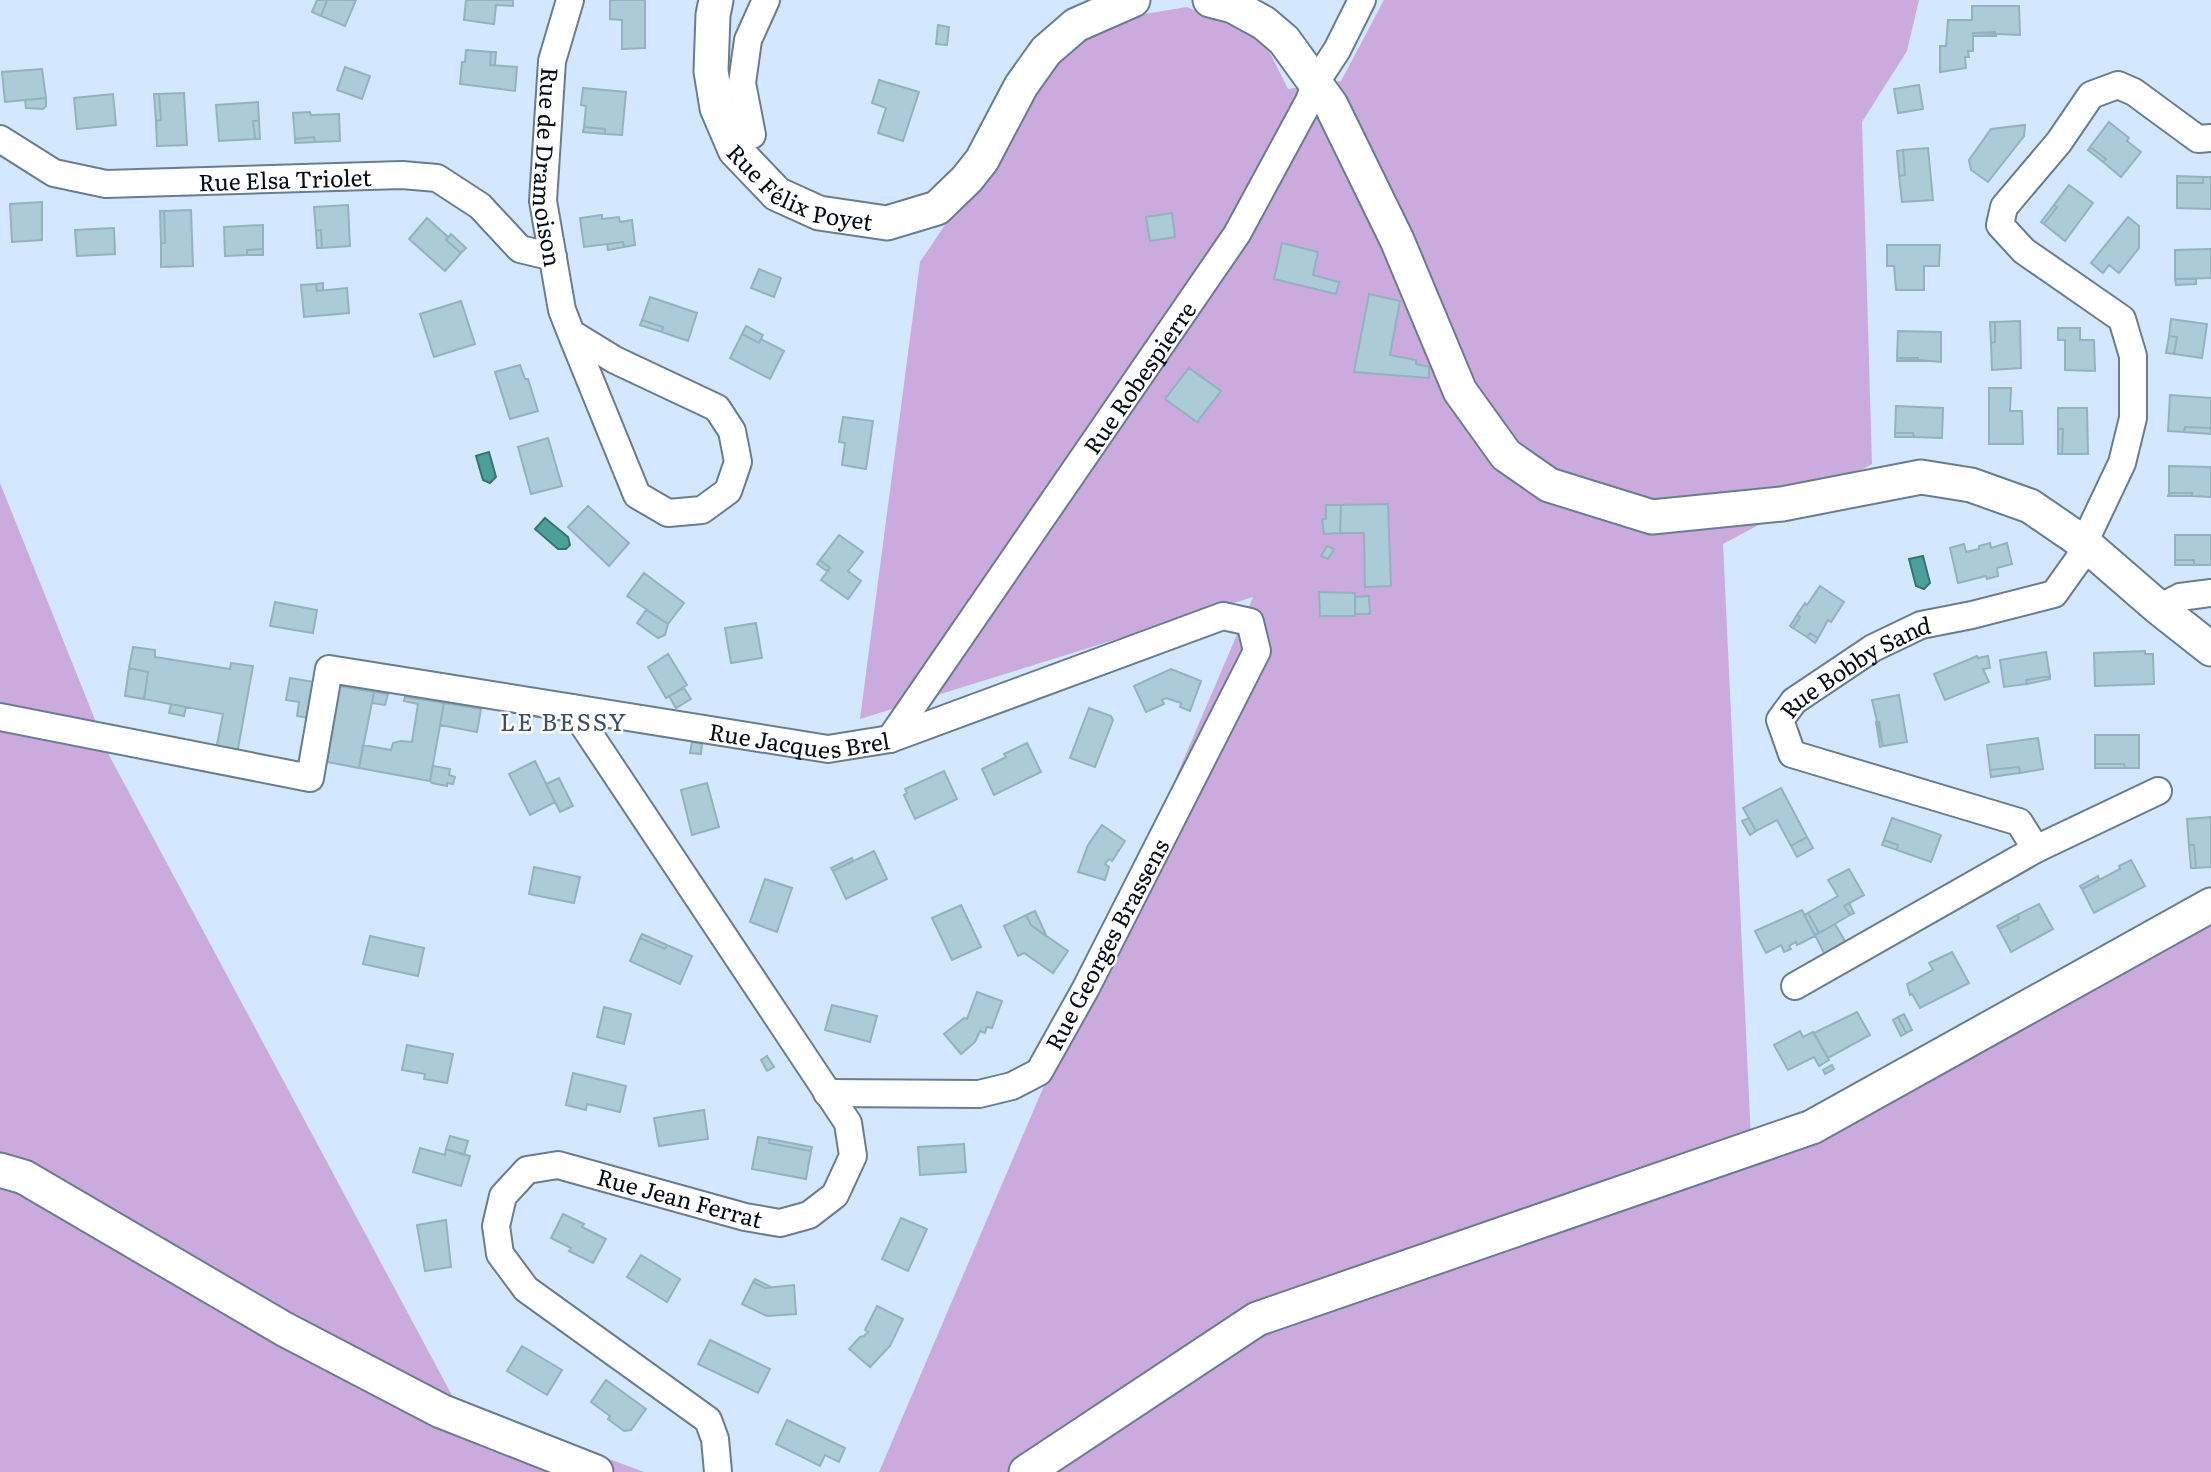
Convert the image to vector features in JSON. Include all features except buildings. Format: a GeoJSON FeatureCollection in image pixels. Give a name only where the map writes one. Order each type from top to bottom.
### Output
{"type":"FeatureCollection","features":[{"type":"Feature","properties":{"kind":"street","name":"Rue de Dramoison"},"geometry":{"type":"LineString","coordinates":[[570,0],[552,61],[543,201],[562,310],[571,333],[637,495],[668,513],[702,510],[728,491],[738,462],[732,431],[717,408],[615,360],[571,333]]}},
{"type":"Feature","properties":{"kind":"street","name":"Rue Félix Poyet"},"geometry":{"type":"LineString","coordinates":[[716,0],[711,71],[717,108],[735,150],[777,194],[819,213],[887,223],[937,208],[982,160],[1021,86],[1046,51],[1076,25],[1133,0]]}},
{"type":"Feature","properties":{"kind":"street"},"geometry":{"type":"LineString","coordinates":[[752,135],[742,83],[748,40],[766,0]]}},
{"type":"Feature","properties":{"kind":"street"},"geometry":{"type":"LineString","coordinates":[[1210,0],[1233,6],[1264,23],[1284,40],[1316,82],[1331,105],[1397,240],[1460,391],[1506,455],[1549,485],[1652,517],[1782,504],[1921,477],[1971,485],[2030,506],[2084,544],[2211,649]]}},
{"type":"Feature","properties":{"kind":"street","name":"Rue Robespierre"},"geometry":{"type":"LineString","coordinates":[[890,739],[1237,234],[1362,0]]}},
{"type":"Feature","properties":{"kind":"street"},"geometry":{"type":"LineString","coordinates":[[2084,544],[2123,463],[2133,418],[2133,356],[2122,319],[2024,251],[2000,225],[2004,207],[2059,142],[2091,95],[2118,85],[2134,92],[2198,139],[2211,138]]}},
{"type":"Feature","properties":{"kind":"street","name":"Rue Elsa Triolet"},"geometry":{"type":"LineString","coordinates":[[0,139],[54,173],[106,184],[402,175],[437,178],[480,206],[520,249],[553,257]]}},
{"type":"Feature","properties":{"kind":"street","name":"Rue Bobby Sand"},"geometry":{"type":"LineString","coordinates":[[2036,849],[2019,822],[1792,754],[1780,720],[1794,701],[1862,655],[1920,625],[2054,594],[2079,559],[2084,544]]}},
{"type":"Feature","properties":{"kind":"street"},"geometry":{"type":"LineString","coordinates":[[2159,608],[2180,597],[2211,593]]}},
{"type":"Feature","properties":{"kind":"street","name":"Rue Jacques Brel"},"geometry":{"type":"LineString","coordinates":[[0,717],[310,778],[329,669],[828,748],[890,739],[1223,616],[1250,622]]}},
{"type":"Feature","properties":{"kind":"street","name":"Rue Georges Brassens"},"geometry":{"type":"LineString","coordinates":[[827,1093],[979,1094],[1012,1086],[1039,1072],[1086,988],[1257,651],[1250,622]]}},
{"type":"Feature","properties":{"kind":"street","name":"Rue Jean Ferrat"},"geometry":{"type":"LineString","coordinates":[[572,708],[848,1123],[853,1156],[835,1195],[809,1215],[780,1223],[744,1217],[558,1164],[527,1170],[503,1196],[496,1226],[500,1254],[526,1289],[708,1420],[715,1439],[718,1472]]}},
{"type":"Feature","properties":{"kind":"street"},"geometry":{"type":"LineString","coordinates":[[1795,986],[2036,849],[2158,790]]}},
{"type":"Feature","properties":{"kind":"street"},"geometry":{"type":"LineString","coordinates":[[1026,1472],[1258,1319],[1812,1127],[2211,905]]}},
{"type":"Feature","properties":{"kind":"street"},"geometry":{"type":"LineString","coordinates":[[0,1170],[24,1177],[284,1329],[441,1411],[596,1472]]}},
{"type":"Feature","properties":{"kind":"shaded area"},"geometry":{"type":"Polygon","coordinates":[[[1384,0],[1919,0],[1907,51],[1862,122],[1872,464],[1723,544],[1751,1139],[2211,893],[2211,1472],[879,1472],[1253,597],[860,719],[920,262],[1070,40],[1120,18],[1187,7],[1263,39],[1288,89],[1341,81],[1384,0]]]}},
{"type":"Feature","properties":{"kind":"shaded area"},"geometry":{"type":"Polygon","coordinates":[[[489,452],[496,477],[490,483],[483,480],[476,456],[489,452]]]}},
{"type":"Feature","properties":{"kind":"shaded area"},"geometry":{"type":"Polygon","coordinates":[[[0,483],[110,757],[455,1401],[644,1472],[0,1472],[0,483]]]}},
{"type":"Feature","properties":{"kind":"shaded area"},"geometry":{"type":"Polygon","coordinates":[[[545,518],[568,537],[570,545],[566,549],[558,549],[535,529],[545,518]]]}},
{"type":"Feature","properties":{"kind":"shaded area"},"geometry":{"type":"Polygon","coordinates":[[[1923,556],[1930,583],[1924,589],[1916,586],[1909,559],[1923,556]]]}},
{"type":"Feature","properties":{"kind":"district","name":"LE BESSY"},"geometry":{"type":"Point","coordinates":[564,720]}}]}
